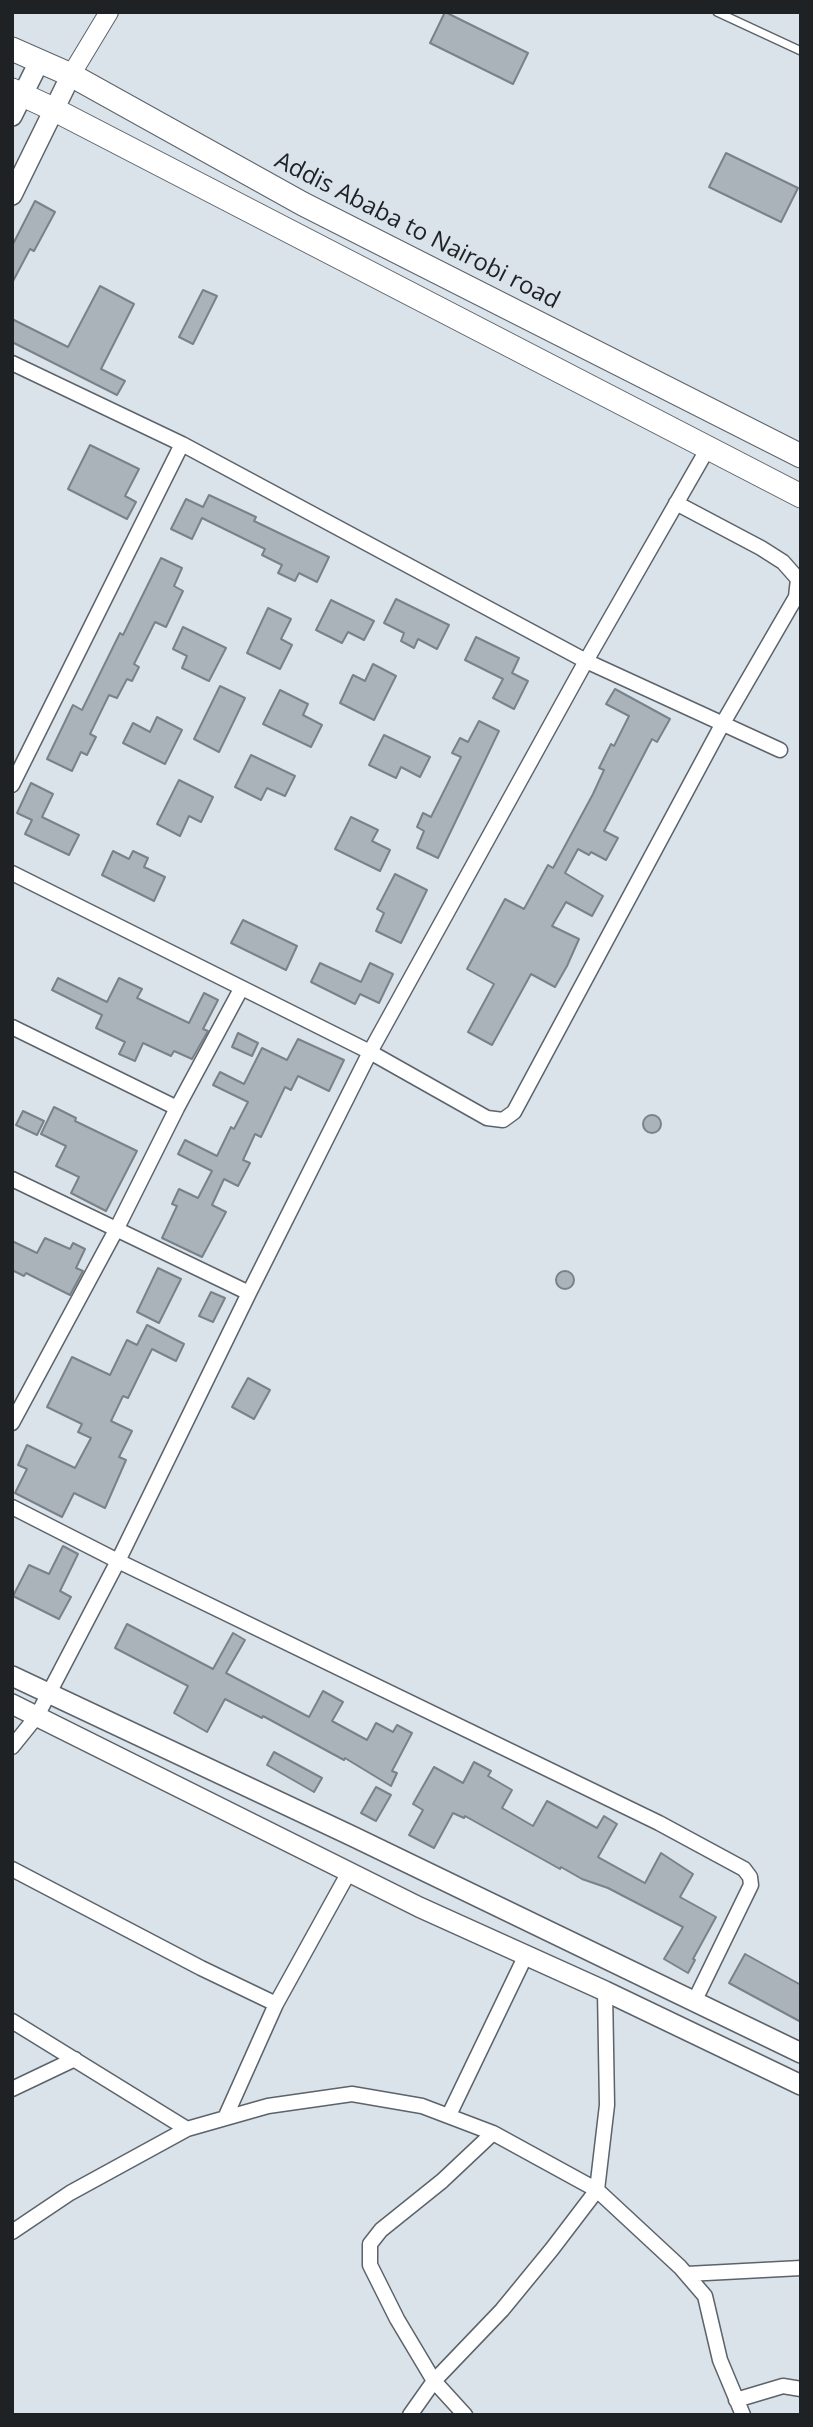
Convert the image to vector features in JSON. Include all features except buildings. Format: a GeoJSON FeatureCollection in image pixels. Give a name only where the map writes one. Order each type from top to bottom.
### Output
{"type":"FeatureCollection","features":[{"type":"Feature","properties":{"kind":"highway","name":"Addis Ababa to Nairobi road"},"geometry":{"type":"LineString","coordinates":[[12,49],[71,75],[303,204],[801,456]]}},
{"type":"Feature","properties":{"kind":"highway"},"geometry":{"type":"LineString","coordinates":[[17,93],[53,109],[801,496]]}},
{"type":"Feature","properties":{"kind":"main road"},"geometry":{"type":"LineString","coordinates":[[12,116],[17,93],[39,62]]}},
{"type":"Feature","properties":{"kind":"main road"},"geometry":{"type":"LineString","coordinates":[[12,195],[71,75]]}},
{"type":"Feature","properties":{"kind":"main road"},"geometry":{"type":"LineString","coordinates":[[12,1676],[801,2053]]}},
{"type":"Feature","properties":{"kind":"main road"},"geometry":{"type":"LineString","coordinates":[[12,1704],[419,1908],[605,1991],[801,2085]]}},
{"type":"Feature","properties":{"kind":"street"},"geometry":{"type":"LineString","coordinates":[[71,75],[110,12]]}},
{"type":"Feature","properties":{"kind":"street"},"geometry":{"type":"LineString","coordinates":[[12,363],[182,444],[586,661],[780,750]]}},
{"type":"Feature","properties":{"kind":"street"},"geometry":{"type":"LineString","coordinates":[[12,785],[182,444]]}},
{"type":"Feature","properties":{"kind":"street"},"geometry":{"type":"LineString","coordinates":[[12,1747],[37,1716],[118,1561],[370,1052],[586,661],[708,448]]}},
{"type":"Feature","properties":{"kind":"street"},"geometry":{"type":"LineString","coordinates":[[12,873],[370,1052],[487,1118],[503,1120],[514,1112],[723,723],[796,597],[798,579],[783,562],[677,503]]}},
{"type":"Feature","properties":{"kind":"street"},"geometry":{"type":"LineString","coordinates":[[12,1423],[241,989]]}},
{"type":"Feature","properties":{"kind":"street"},"geometry":{"type":"LineString","coordinates":[[12,1027],[177,1108]]}},
{"type":"Feature","properties":{"kind":"street"},"geometry":{"type":"LineString","coordinates":[[12,1179],[249,1293]]}},
{"type":"Feature","properties":{"kind":"street"},"geometry":{"type":"LineString","coordinates":[[12,1507],[659,1824],[744,1869],[750,1877],[751,1885],[694,2002]]}},
{"type":"Feature","properties":{"kind":"street"},"geometry":{"type":"LineString","coordinates":[[12,1869],[275,2004]]}},
{"type":"Feature","properties":{"kind":"street"},"geometry":{"type":"LineString","coordinates":[[225,2118],[275,2004],[349,1872]]}},
{"type":"Feature","properties":{"kind":"street"},"geometry":{"type":"LineString","coordinates":[[449,2115],[526,1955]]}},
{"type":"Feature","properties":{"kind":"street"},"geometry":{"type":"LineString","coordinates":[[410,2415],[434,2381],[502,2310],[597,2190],[607,2105],[605,1991]]}},
{"type":"Feature","properties":{"kind":"street"},"geometry":{"type":"LineString","coordinates":[[12,2021],[187,2129]]}},
{"type":"Feature","properties":{"kind":"street"},"geometry":{"type":"LineString","coordinates":[[12,2088],[75,2059]]}},
{"type":"Feature","properties":{"kind":"street"},"geometry":{"type":"LineString","coordinates":[[12,2232],[70,2193],[187,2129],[268,2106],[352,2094],[422,2106],[493,2133],[597,2190],[687,2274],[705,2297],[720,2360],[743,2415]]}},
{"type":"Feature","properties":{"kind":"street"},"geometry":{"type":"LineString","coordinates":[[465,2415],[434,2381],[397,2319],[370,2265],[370,2244],[381,2230],[442,2181],[493,2133]]}},
{"type":"Feature","properties":{"kind":"street"},"geometry":{"type":"LineString","coordinates":[[687,2274],[801,2268]]}},
{"type":"Feature","properties":{"kind":"street"},"geometry":{"type":"LineString","coordinates":[[736,2400],[783,2386],[801,2389]]}},
{"type":"Feature","properties":{"kind":"lane"},"geometry":{"type":"LineString","coordinates":[[717,12],[801,51]]}}]}
